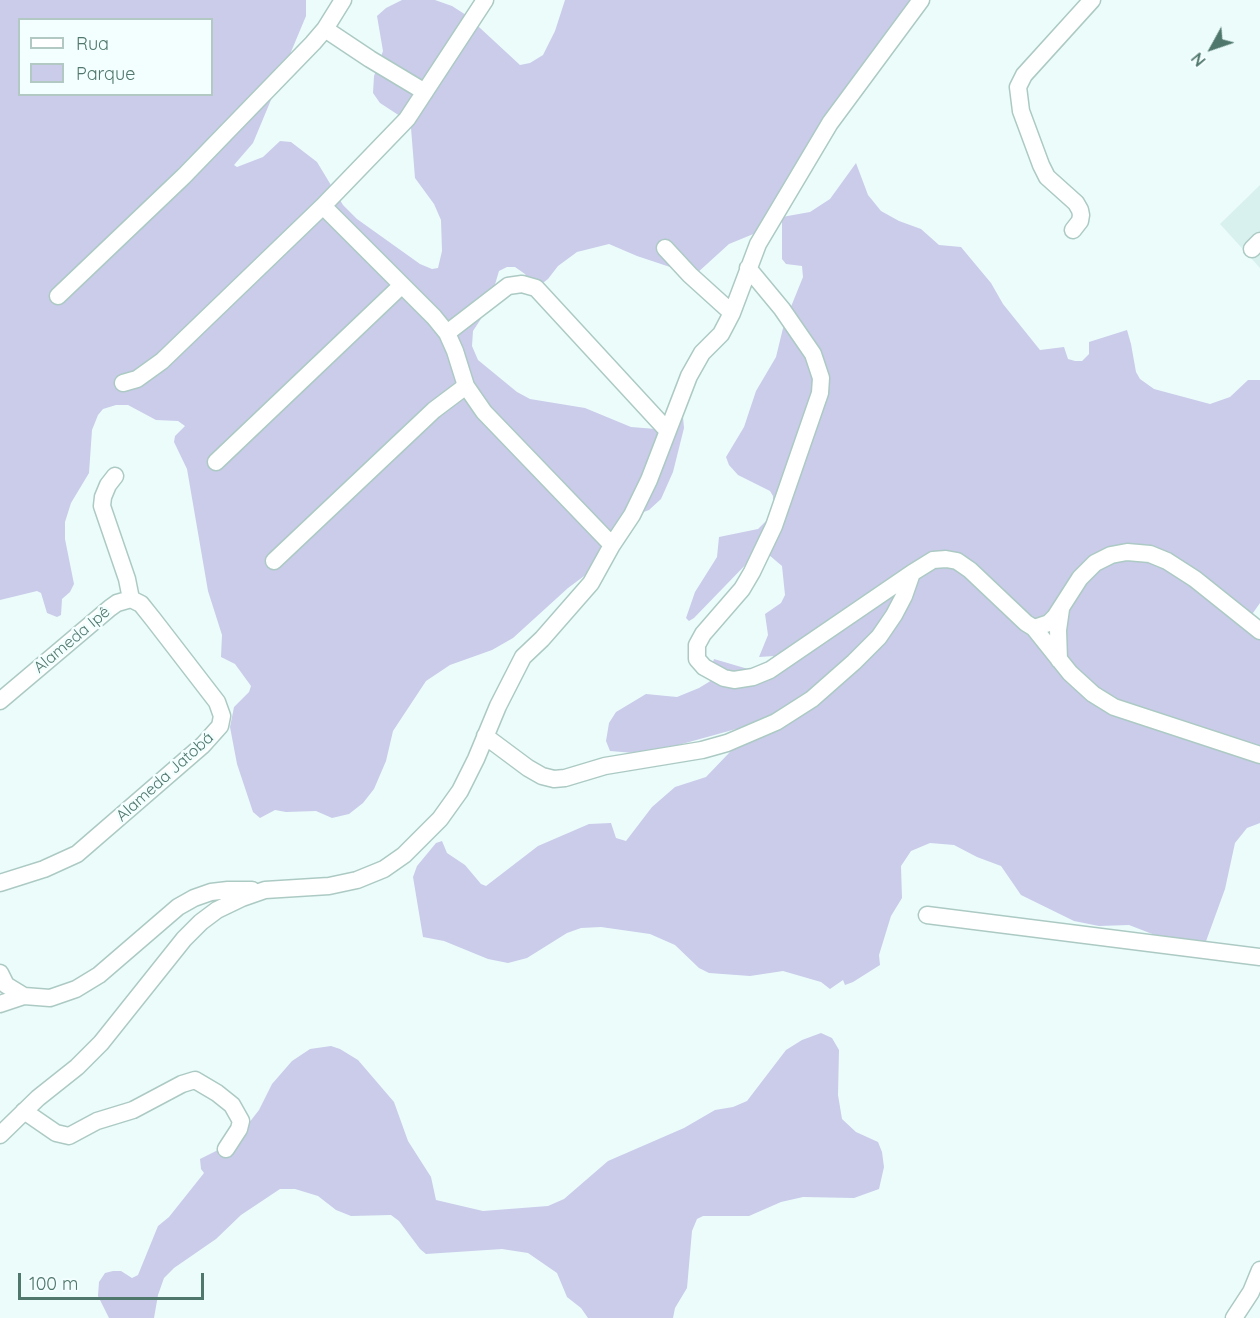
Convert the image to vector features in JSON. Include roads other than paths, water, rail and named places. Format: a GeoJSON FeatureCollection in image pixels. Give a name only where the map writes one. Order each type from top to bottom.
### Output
{"type":"FeatureCollection","features":[{"type":"Feature","properties":{"kind":"street"},"geometry":{"type":"LineString","coordinates":[[58,296],[184,176],[326,29],[343,0]]}},
{"type":"Feature","properties":{"kind":"street"},"geometry":{"type":"LineString","coordinates":[[123,383],[137,379],[162,360],[323,206],[407,119],[485,0]]}},
{"type":"Feature","properties":{"kind":"street"},"geometry":{"type":"LineString","coordinates":[[0,973],[6,985],[24,996],[39,998],[59,995],[99,975],[178,908],[194,898],[228,890],[329,886],[357,880],[384,869],[404,855],[440,819],[460,791],[523,657],[542,639],[591,583],[632,515],[649,480],[666,429],[689,376],[702,353],[721,334],[732,313],[758,244],[830,123],[921,0]]}},
{"type":"Feature","properties":{"kind":"street"},"geometry":{"type":"LineString","coordinates":[[1073,230],[1082,215],[1076,203],[1047,177],[1021,111],[1018,87],[1024,75],[1092,0]]}},
{"type":"Feature","properties":{"kind":"street"},"geometry":{"type":"LineString","coordinates":[[326,29],[425,92]]}},
{"type":"Feature","properties":{"kind":"street"},"geometry":{"type":"LineString","coordinates":[[323,206],[434,317],[447,333],[466,386],[484,412],[612,545]]}},
{"type":"Feature","properties":{"kind":"street"},"geometry":{"type":"LineString","coordinates":[[665,248],[690,275],[732,313]]}},
{"type":"Feature","properties":{"kind":"street"},"geometry":{"type":"LineString","coordinates":[[748,268],[782,309],[813,354],[822,378],[820,393],[774,526],[762,552],[742,589],[703,634],[697,645],[697,659],[704,668],[724,678],[734,680],[753,677],[770,670],[912,573],[933,560],[946,559],[957,561],[986,584],[1026,623],[1035,628],[1059,661],[1092,694],[1114,706],[1260,755]]}},
{"type":"Feature","properties":{"kind":"street"},"geometry":{"type":"LineString","coordinates":[[447,333],[508,286],[522,284],[536,288],[666,429]]}},
{"type":"Feature","properties":{"kind":"street"},"geometry":{"type":"LineString","coordinates":[[216,462],[401,286]]}},
{"type":"Feature","properties":{"kind":"street"},"geometry":{"type":"LineString","coordinates":[[274,561],[434,410],[466,386]]}},
{"type":"Feature","properties":{"kind":"street"},"geometry":{"type":"LineString","coordinates":[[115,476],[108,485],[102,506],[127,579],[131,598]]}},
{"type":"Feature","properties":{"kind":"street"},"geometry":{"type":"LineString","coordinates":[[1035,628],[1048,623],[1061,609],[1080,578],[1095,563],[1111,555],[1127,552],[1150,554],[1167,561],[1195,579],[1260,631]]}},
{"type":"Feature","properties":{"kind":"street"},"geometry":{"type":"LineString","coordinates":[[485,736],[528,768],[542,776],[554,779],[605,766],[702,750],[727,742],[776,722],[812,699],[854,662],[879,637],[894,615],[912,573]]}},
{"type":"Feature","properties":{"kind":"street","name":"Alameda Ipê"},"geometry":{"type":"LineString","coordinates":[[0,701],[110,608],[131,598]]}},
{"type":"Feature","properties":{"kind":"street","name":"Alameda Jatobá"},"geometry":{"type":"LineString","coordinates":[[0,884],[54,866],[77,854],[203,746],[220,726],[222,716],[217,702],[141,604],[131,598]]}},
{"type":"Feature","properties":{"kind":"street"},"geometry":{"type":"LineString","coordinates":[[1059,661],[1058,630],[1061,609]]}},
{"type":"Feature","properties":{"kind":"street"},"geometry":{"type":"LineString","coordinates":[[0,1135],[101,1043],[184,939],[201,922],[217,910],[265,890]]}},
{"type":"Feature","properties":{"kind":"street"},"geometry":{"type":"LineString","coordinates":[[927,915],[1260,957]]}},
{"type":"Feature","properties":{"kind":"street"},"geometry":{"type":"LineString","coordinates":[[0,1004],[24,996]]}},
{"type":"Feature","properties":{"kind":"street"},"geometry":{"type":"LineString","coordinates":[[24,1111],[56,1133],[69,1136],[97,1121],[133,1110],[182,1084],[195,1080],[217,1093],[232,1106],[241,1121],[239,1129],[226,1149]]}},
{"type":"Feature","properties":{"kind":"street"},"geometry":{"type":"LineString","coordinates":[[1234,1318],[1251,1293],[1260,1270]]}}]}
